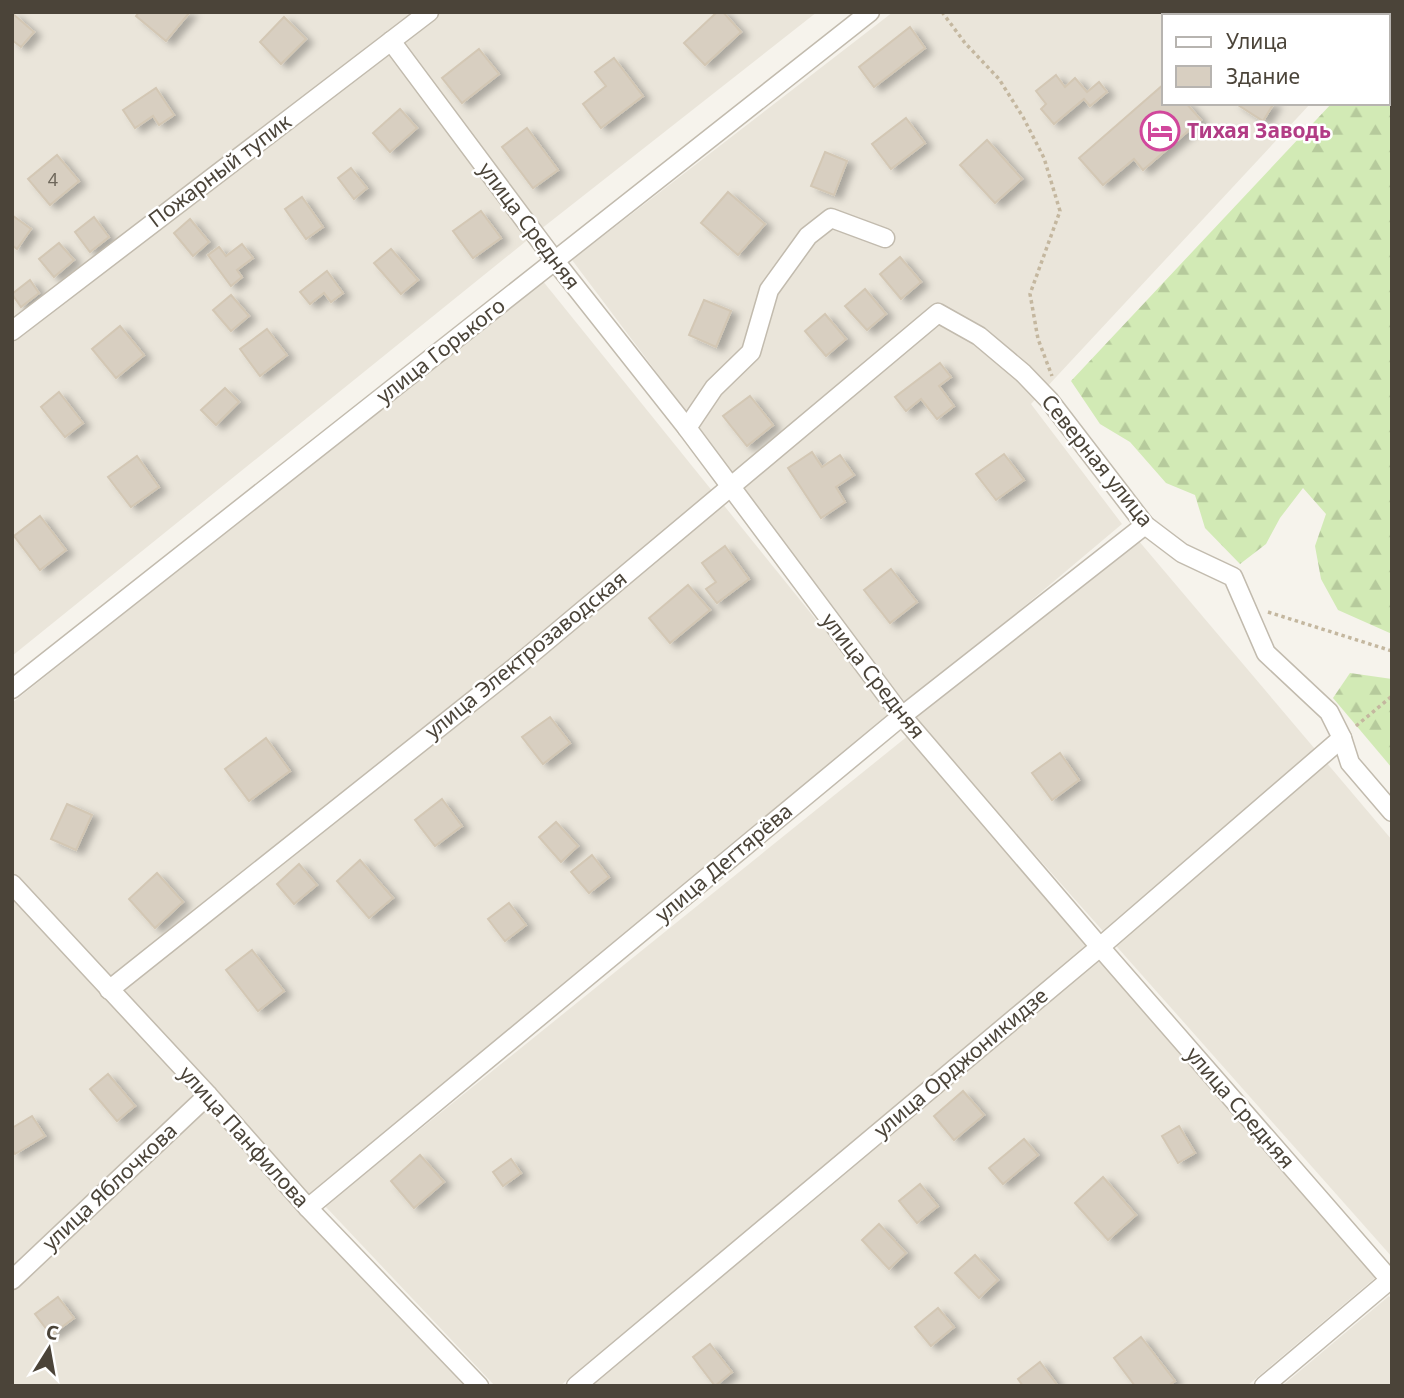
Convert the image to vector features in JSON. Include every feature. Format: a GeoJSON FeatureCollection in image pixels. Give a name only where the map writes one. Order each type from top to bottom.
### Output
{"type":"FeatureCollection","features":[{"type":"Feature","properties":{"kind":"street","name":"Пожарный тупик"},"geometry":{"type":"LineString","coordinates":[[12,331],[429,12]]}},
{"type":"Feature","properties":{"kind":"street","name":"улица Горького"},"geometry":{"type":"LineString","coordinates":[[12,689],[870,12]]}},
{"type":"Feature","properties":{"kind":"street","name":"улица Средняя"},"geometry":{"type":"LineString","coordinates":[[391,41],[555,261],[687,428],[902,716],[1391,1280]]}},
{"type":"Feature","properties":{"kind":"street"},"geometry":{"type":"LineString","coordinates":[[687,428],[714,388],[751,352],[769,290],[808,236],[831,218],[885,238]]}},
{"type":"Feature","properties":{"kind":"street","name":"улица Электрозаводская"},"geometry":{"type":"LineString","coordinates":[[109,990],[519,664],[728,486],[938,313]]}},
{"type":"Feature","properties":{"kind":"street","name":"Северная улица"},"geometry":{"type":"LineString","coordinates":[[938,313],[979,336],[1023,373],[1049,400],[1145,525],[1182,553],[1233,577],[1266,653],[1329,712],[1342,738],[1350,763],[1392,813]]}},
{"type":"Feature","properties":{"kind":"street","name":"улица Дегтярёва"},"geometry":{"type":"LineString","coordinates":[[308,1208],[902,716],[1145,525]]}},
{"type":"Feature","properties":{"kind":"street","name":"улица Орджоникидзе"},"geometry":{"type":"LineString","coordinates":[[576,1386],[1100,947],[1342,738]]}},
{"type":"Feature","properties":{"kind":"street","name":"улица Панфилова"},"geometry":{"type":"LineString","coordinates":[[12,884],[208,1095],[308,1208],[479,1386]]}},
{"type":"Feature","properties":{"kind":"street","name":"улица Яблочкова"},"geometry":{"type":"LineString","coordinates":[[12,1280],[208,1095]]}},
{"type":"Feature","properties":{"kind":"street"},"geometry":{"type":"LineString","coordinates":[[1264,1386],[1391,1280]]}},
{"type":"Feature","properties":{"kind":"path"},"geometry":{"type":"LineString","coordinates":[[942,12],[965,43],[999,79],[1044,158],[1060,211],[1030,294],[1038,339],[1055,385]]}},
{"type":"Feature","properties":{"kind":"path"},"geometry":{"type":"LineString","coordinates":[[1246,605],[1392,650]]}},
{"type":"Feature","properties":{"kind":"path"},"geometry":{"type":"LineString","coordinates":[[1342,738],[1392,696]]}},
{"type":"Feature","properties":{"kind":"shaded area"},"geometry":{"type":"Polygon","coordinates":[[[12,12],[817,12],[541,229],[12,656],[12,12]]]}},
{"type":"Feature","properties":{"kind":"shaded area"},"geometry":{"type":"Polygon","coordinates":[[[893,12],[1326,14],[1162,14],[1162,105],[1309,105],[1031,404],[1122,524],[907,705],[572,260],[893,12]]]}},
{"type":"Feature","properties":{"kind":"shaded area"},"geometry":{"type":"Polygon","coordinates":[[[542,280],[893,715],[309,1195],[12,872],[12,703],[542,280]]]}},
{"type":"Feature","properties":{"kind":"shaded area"},"geometry":{"type":"Polygon","coordinates":[[[1138,540],[1392,840],[1392,1257],[914,718],[1138,540]]]}},
{"type":"Feature","properties":{"kind":"shaded area"},"geometry":{"type":"Polygon","coordinates":[[[909,735],[1089,947],[560,1386],[495,1386],[325,1206],[909,735]]]}},
{"type":"Feature","properties":{"kind":"shaded area"},"geometry":{"type":"Polygon","coordinates":[[[12,897],[196,1094],[12,1267],[12,897]]]}},
{"type":"Feature","properties":{"kind":"shaded area"},"geometry":{"type":"Polygon","coordinates":[[[1100,960],[1375,1278],[1247,1386],[578,1386],[1100,960]]]}},
{"type":"Feature","properties":{"kind":"shaded area"},"geometry":{"type":"Polygon","coordinates":[[[206,1109],[466,1386],[12,1386],[12,1292],[206,1109]]]}},
{"type":"Feature","properties":{"kind":"shaded area"},"geometry":{"type":"Polygon","coordinates":[[[1389,1296],[1392,1300],[1392,1386],[1282,1386],[1389,1296]]]}},
{"type":"Feature","properties":{"kind":"green space"},"geometry":{"type":"Polygon","coordinates":[[[1392,40],[1392,634],[1338,610],[1321,579],[1315,546],[1326,514],[1303,488],[1280,518],[1266,544],[1240,564],[1205,528],[1195,495],[1166,483],[1130,442],[1100,424],[1071,381],[1330,105],[1390,105],[1392,40]]]}},
{"type":"Feature","properties":{"kind":"green space"},"geometry":{"type":"Polygon","coordinates":[[[1350,673],[1392,679],[1392,768],[1333,698],[1350,673]]]}},
{"type":"Feature","properties":{"kind":"building"},"geometry":{"type":"Polygon","coordinates":[[[139,12],[190,12],[166,41],[136,16],[139,12]]]}},
{"type":"Feature","properties":{"kind":"building"},"geometry":{"type":"Polygon","coordinates":[[[717,12],[723,12],[741,32],[705,65],[684,43],[717,12]]]}},
{"type":"Feature","properties":{"kind":"building"},"geometry":{"type":"Polygon","coordinates":[[[12,13],[34,32],[21,47],[12,40],[12,13]]]}},
{"type":"Feature","properties":{"kind":"building"},"geometry":{"type":"Polygon","coordinates":[[[284,17],[306,39],[281,64],[260,42],[284,17]]]}},
{"type":"Feature","properties":{"kind":"building"},"geometry":{"type":"Polygon","coordinates":[[[910,27],[925,48],[874,87],[859,67],[910,27]]]}},
{"type":"Feature","properties":{"kind":"building"},"geometry":{"type":"Polygon","coordinates":[[[479,49],[499,74],[462,103],[442,78],[479,49]]]}},
{"type":"Feature","properties":{"kind":"building"},"geometry":{"type":"Polygon","coordinates":[[[614,58],[643,96],[601,128],[583,104],[606,86],[595,72],[614,58]]]}},
{"type":"Feature","properties":{"kind":"building"},"geometry":{"type":"Polygon","coordinates":[[[1056,75],[1065,87],[1075,78],[1087,92],[1099,82],[1107,92],[1090,106],[1084,99],[1054,124],[1041,109],[1046,104],[1036,91],[1056,75]]]}},
{"type":"Feature","properties":{"kind":"building"},"geometry":{"type":"Polygon","coordinates":[[[1162,86],[1162,105],[1188,105],[1201,120],[1143,170],[1134,159],[1103,185],[1079,158],[1162,86]]]}},
{"type":"Feature","properties":{"kind":"building"},"geometry":{"type":"Polygon","coordinates":[[[156,88],[174,115],[159,125],[153,116],[135,128],[123,110],[156,88]]]}},
{"type":"Feature","properties":{"kind":"building"},"geometry":{"type":"Polygon","coordinates":[[[1238,105],[1273,105],[1263,121],[1238,105]]]}},
{"type":"Feature","properties":{"kind":"building"},"geometry":{"type":"Polygon","coordinates":[[[400,109],[417,128],[390,152],[373,133],[400,109]]]}},
{"type":"Feature","properties":{"kind":"building"},"geometry":{"type":"Polygon","coordinates":[[[906,118],[925,143],[891,169],[872,144],[906,118]]]}},
{"type":"Feature","properties":{"kind":"building"},"geometry":{"type":"Polygon","coordinates":[[[527,128],[558,170],[533,188],[502,147],[527,128]]]}},
{"type":"Feature","properties":{"kind":"building"},"geometry":{"type":"Polygon","coordinates":[[[987,140],[1022,179],[995,203],[960,165],[987,140]]]}},
{"type":"Feature","properties":{"kind":"building"},"geometry":{"type":"Polygon","coordinates":[[[825,152],[847,161],[834,195],[811,186],[825,152]]]}},
{"type":"Feature","properties":{"kind":"building"},"geometry":{"type":"Polygon","coordinates":[[[57,155],[79,181],[50,205],[28,179],[57,155]]]}},
{"type":"Feature","properties":{"kind":"building"},"geometry":{"type":"Polygon","coordinates":[[[351,168],[367,188],[354,199],[338,178],[351,168]]]}},
{"type":"Feature","properties":{"kind":"building"},"geometry":{"type":"Polygon","coordinates":[[[728,192],[765,224],[738,255],[701,223],[728,192]]]}},
{"type":"Feature","properties":{"kind":"building"},"geometry":{"type":"Polygon","coordinates":[[[302,197],[323,227],[306,239],[285,209],[302,197]]]}},
{"type":"Feature","properties":{"kind":"building"},"geometry":{"type":"Polygon","coordinates":[[[481,211],[501,238],[473,258],[453,231],[481,211]]]}},
{"type":"Feature","properties":{"kind":"building"},"geometry":{"type":"Polygon","coordinates":[[[12,215],[31,229],[17,249],[12,245],[12,215]]]}},
{"type":"Feature","properties":{"kind":"building"},"geometry":{"type":"Polygon","coordinates":[[[94,217],[109,237],[90,252],[75,232],[94,217]]]}},
{"type":"Feature","properties":{"kind":"building"},"geometry":{"type":"Polygon","coordinates":[[[190,219],[209,242],[193,256],[174,233],[190,219]]]}},
{"type":"Feature","properties":{"kind":"building"},"geometry":{"type":"Polygon","coordinates":[[[59,243],[74,260],[54,277],[39,259],[59,243]]]}},
{"type":"Feature","properties":{"kind":"building"},"geometry":{"type":"Polygon","coordinates":[[[242,244],[253,258],[237,270],[242,277],[231,286],[208,255],[219,247],[226,256],[242,244]]]}},
{"type":"Feature","properties":{"kind":"building"},"geometry":{"type":"Polygon","coordinates":[[[391,249],[418,280],[401,294],[374,263],[391,249]]]}},
{"type":"Feature","properties":{"kind":"building"},"geometry":{"type":"Polygon","coordinates":[[[900,257],[921,282],[901,299],[880,274],[900,257]]]}},
{"type":"Feature","properties":{"kind":"building"},"geometry":{"type":"Polygon","coordinates":[[[327,271],[343,293],[331,302],[324,293],[310,304],[300,292],[327,271]]]}},
{"type":"Feature","properties":{"kind":"building"},"geometry":{"type":"Polygon","coordinates":[[[30,280],[39,293],[21,307],[12,294],[30,280]]]}},
{"type":"Feature","properties":{"kind":"building"},"geometry":{"type":"Polygon","coordinates":[[[865,289],[886,314],[867,330],[845,306],[865,289]]]}},
{"type":"Feature","properties":{"kind":"building"},"geometry":{"type":"Polygon","coordinates":[[[231,295],[249,316],[231,331],[213,310],[231,295]]]}},
{"type":"Feature","properties":{"kind":"building"},"geometry":{"type":"Polygon","coordinates":[[[704,300],[731,311],[716,347],[689,335],[704,300]]]}},
{"type":"Feature","properties":{"kind":"building"},"geometry":{"type":"Polygon","coordinates":[[[825,314],[846,339],[826,356],[805,331],[825,314]]]}},
{"type":"Feature","properties":{"kind":"building"},"geometry":{"type":"Polygon","coordinates":[[[120,326],[144,355],[116,378],[92,349],[120,326]]]}},
{"type":"Feature","properties":{"kind":"building"},"geometry":{"type":"Polygon","coordinates":[[[267,329],[287,355],[260,376],[240,349],[267,329]]]}},
{"type":"Feature","properties":{"kind":"building"},"geometry":{"type":"Polygon","coordinates":[[[940,363],[951,377],[939,386],[954,406],[937,419],[921,399],[906,411],[895,397],[940,363]]]}},
{"type":"Feature","properties":{"kind":"building"},"geometry":{"type":"Polygon","coordinates":[[[225,388],[239,402],[216,425],[201,410],[225,388]]]}},
{"type":"Feature","properties":{"kind":"building"},"geometry":{"type":"Polygon","coordinates":[[[59,392],[83,423],[65,437],[41,407],[59,392]]]}},
{"type":"Feature","properties":{"kind":"building"},"geometry":{"type":"Polygon","coordinates":[[[750,396],[773,425],[747,446],[723,416],[750,396]]]}},
{"type":"Feature","properties":{"kind":"building"},"geometry":{"type":"Polygon","coordinates":[[[812,452],[822,467],[840,455],[854,475],[836,487],[845,502],[821,518],[788,468],[812,452]]]}},
{"type":"Feature","properties":{"kind":"building"},"geometry":{"type":"Polygon","coordinates":[[[1004,454],[1024,480],[996,500],[976,474],[1004,454]]]}},
{"type":"Feature","properties":{"kind":"building"},"geometry":{"type":"Polygon","coordinates":[[[137,456],[159,487],[131,507],[108,477],[137,456]]]}},
{"type":"Feature","properties":{"kind":"building"},"geometry":{"type":"Polygon","coordinates":[[[40,516],[66,550],[40,570],[14,536],[40,516]]]}},
{"type":"Feature","properties":{"kind":"building"},"geometry":{"type":"Polygon","coordinates":[[[725,546],[749,579],[717,603],[706,589],[716,582],[702,563],[725,546]]]}},
{"type":"Feature","properties":{"kind":"building"},"geometry":{"type":"Polygon","coordinates":[[[891,569],[917,602],[890,623],[864,590],[891,569]]]}},
{"type":"Feature","properties":{"kind":"building"},"geometry":{"type":"Polygon","coordinates":[[[688,585],[710,610],[670,643],[649,618],[688,585]]]}},
{"type":"Feature","properties":{"kind":"building"},"geometry":{"type":"Polygon","coordinates":[[[550,717],[570,743],[543,764],[522,737],[550,717]]]}},
{"type":"Feature","properties":{"kind":"building"},"geometry":{"type":"Polygon","coordinates":[[[266,738],[290,771],[249,801],[225,769],[266,738]]]}},
{"type":"Feature","properties":{"kind":"building"},"geometry":{"type":"Polygon","coordinates":[[[1060,753],[1079,780],[1052,800],[1032,773],[1060,753]]]}},
{"type":"Feature","properties":{"kind":"building"},"geometry":{"type":"Polygon","coordinates":[[[442,799],[462,826],[435,846],[415,820],[442,799]]]}},
{"type":"Feature","properties":{"kind":"building"},"geometry":{"type":"Polygon","coordinates":[[[67,804],[92,815],[76,850],[51,839],[67,804]]]}},
{"type":"Feature","properties":{"kind":"building"},"geometry":{"type":"Polygon","coordinates":[[[556,822],[578,846],[561,862],[539,837],[556,822]]]}},
{"type":"Feature","properties":{"kind":"building"},"geometry":{"type":"Polygon","coordinates":[[[592,855],[609,877],[589,893],[571,872],[592,855]]]}},
{"type":"Feature","properties":{"kind":"building"},"geometry":{"type":"Polygon","coordinates":[[[360,860],[393,898],[369,918],[337,881],[360,860]]]}},
{"type":"Feature","properties":{"kind":"building"},"geometry":{"type":"Polygon","coordinates":[[[299,864],[317,885],[294,904],[277,884],[299,864]]]}},
{"type":"Feature","properties":{"kind":"building"},"geometry":{"type":"Polygon","coordinates":[[[157,873],[183,902],[155,928],[129,899],[157,873]]]}},
{"type":"Feature","properties":{"kind":"building"},"geometry":{"type":"Polygon","coordinates":[[[509,903],[526,925],[505,941],[488,919],[509,903]]]}},
{"type":"Feature","properties":{"kind":"building"},"geometry":{"type":"Polygon","coordinates":[[[252,950],[284,991],[258,1011],[226,970],[252,950]]]}},
{"type":"Feature","properties":{"kind":"building"},"geometry":{"type":"Polygon","coordinates":[[[108,1074],[135,1106],[117,1121],[90,1089],[108,1074]]]}},
{"type":"Feature","properties":{"kind":"building"},"geometry":{"type":"Polygon","coordinates":[[[963,1091],[984,1115],[954,1140],[934,1116],[963,1091]]]}},
{"type":"Feature","properties":{"kind":"building"},"geometry":{"type":"Polygon","coordinates":[[[32,1116],[45,1136],[15,1154],[12,1149],[12,1128],[32,1116]]]}},
{"type":"Feature","properties":{"kind":"building"},"geometry":{"type":"Polygon","coordinates":[[[1179,1126],[1195,1153],[1178,1163],[1162,1136],[1179,1126]]]}},
{"type":"Feature","properties":{"kind":"building"},"geometry":{"type":"Polygon","coordinates":[[[1024,1139],[1038,1155],[1003,1184],[989,1168],[1024,1139]]]}},
{"type":"Feature","properties":{"kind":"building"},"geometry":{"type":"Polygon","coordinates":[[[420,1155],[444,1182],[414,1208],[391,1181],[420,1155]]]}},
{"type":"Feature","properties":{"kind":"building"},"geometry":{"type":"Polygon","coordinates":[[[511,1159],[521,1173],[503,1186],[493,1172],[511,1159]]]}},
{"type":"Feature","properties":{"kind":"building"},"geometry":{"type":"Polygon","coordinates":[[[1103,1177],[1136,1215],[1108,1240],[1075,1203],[1103,1177]]]}},
{"type":"Feature","properties":{"kind":"building"},"geometry":{"type":"Polygon","coordinates":[[[920,1184],[938,1206],[917,1223],[899,1201],[920,1184]]]}},
{"type":"Feature","properties":{"kind":"building"},"geometry":{"type":"Polygon","coordinates":[[[879,1224],[906,1253],[889,1269],[862,1240],[879,1224]]]}},
{"type":"Feature","properties":{"kind":"building"},"geometry":{"type":"Polygon","coordinates":[[[975,1255],[998,1280],[979,1298],[955,1273],[975,1255]]]}},
{"type":"Feature","properties":{"kind":"building"},"geometry":{"type":"Polygon","coordinates":[[[58,1297],[74,1318],[51,1335],[35,1314],[58,1297]]]}},
{"type":"Feature","properties":{"kind":"building"},"geometry":{"type":"Polygon","coordinates":[[[938,1308],[954,1327],[931,1346],[915,1327],[938,1308]]]}},
{"type":"Feature","properties":{"kind":"building"},"geometry":{"type":"Polygon","coordinates":[[[1141,1337],[1175,1381],[1168,1386],[1135,1386],[1114,1358],[1141,1337]]]}},
{"type":"Feature","properties":{"kind":"building"},"geometry":{"type":"Polygon","coordinates":[[[710,1344],[732,1372],[715,1386],[693,1357],[710,1344]]]}},
{"type":"Feature","properties":{"kind":"building"},"geometry":{"type":"Polygon","coordinates":[[[1040,1362],[1058,1386],[1023,1386],[1018,1379],[1040,1362]]]}},
{"type":"Feature","properties":{"kind":"place","name":"Тихая Заводь"},"geometry":{"type":"Point","coordinates":[1160,131]}}]}
